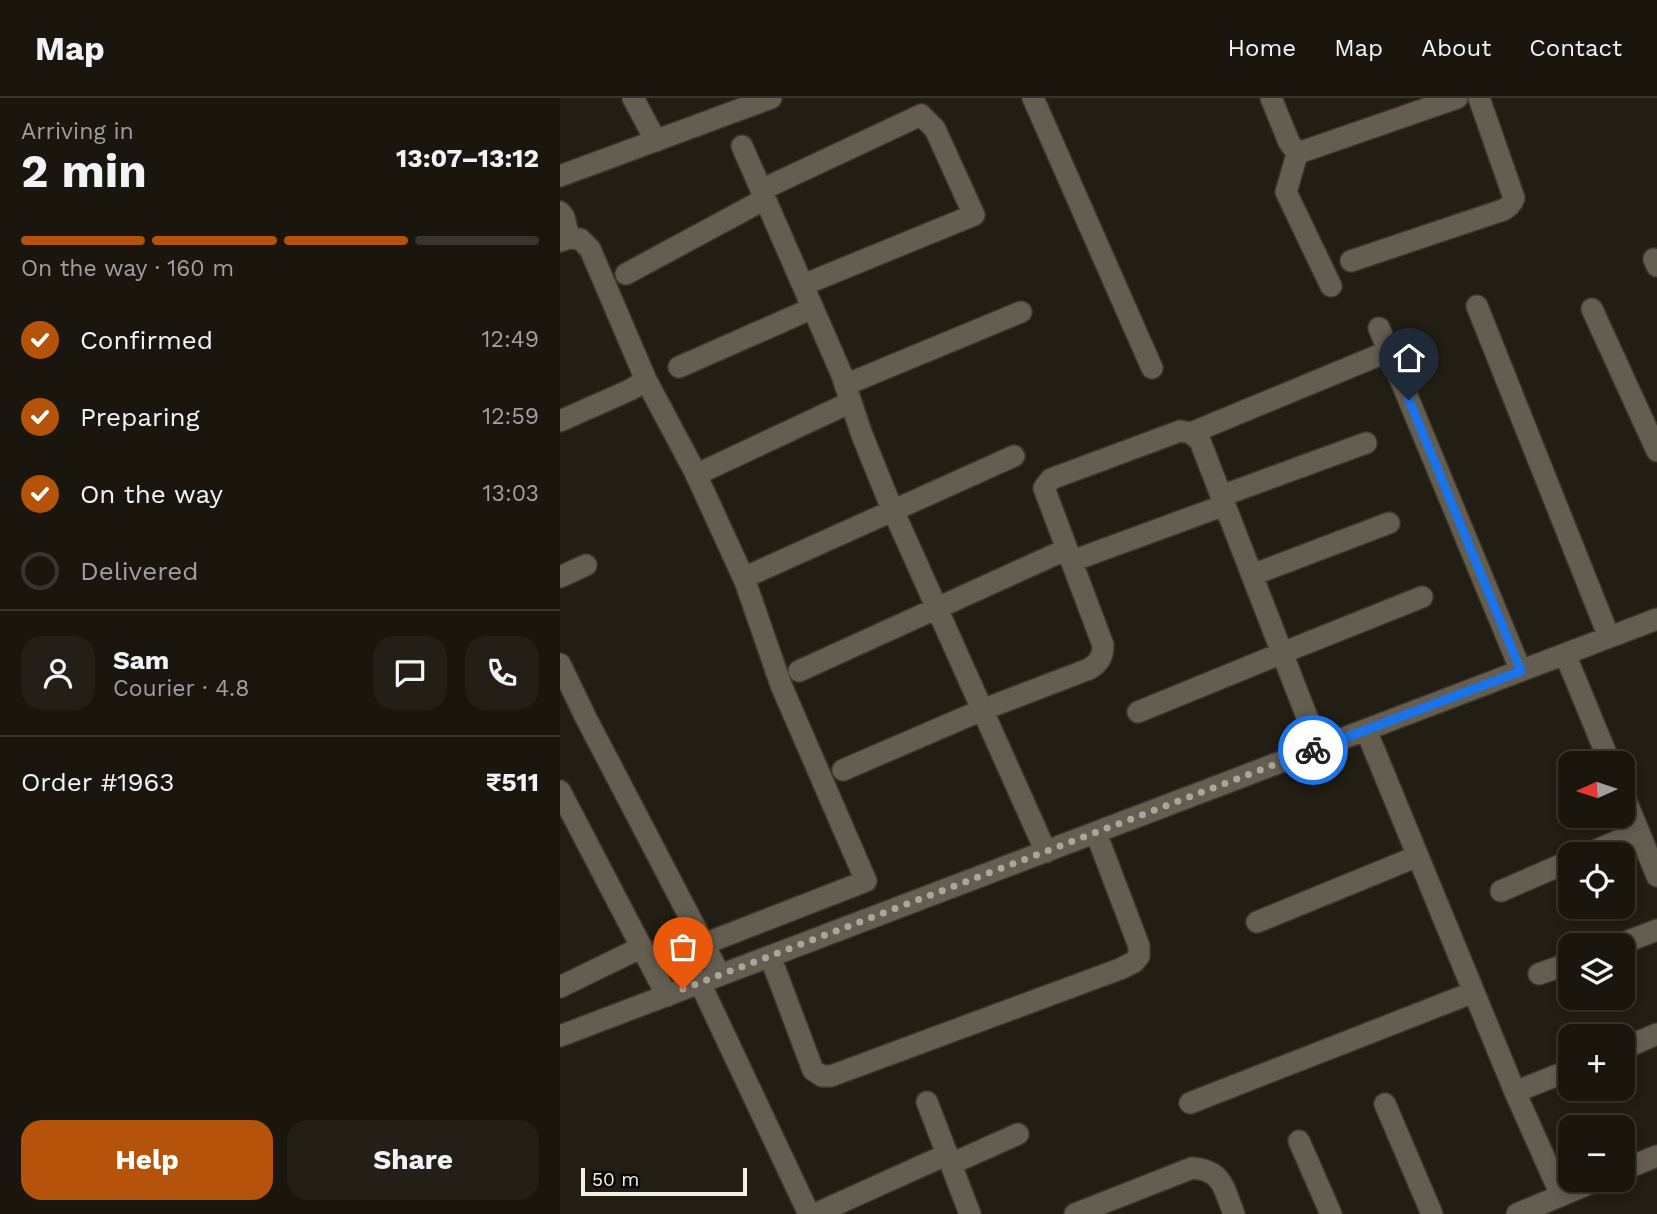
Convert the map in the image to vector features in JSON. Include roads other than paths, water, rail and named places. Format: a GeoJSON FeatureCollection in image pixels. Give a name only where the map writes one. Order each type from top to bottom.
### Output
{"type":"FeatureCollection","features":[{"type":"Feature","properties":{"kind":"street"},"geometry":{"type":"LineString","coordinates":[[633,98],[656,141]]}},
{"type":"Feature","properties":{"kind":"street"},"geometry":{"type":"LineString","coordinates":[[560,176],[771,98]]}},
{"type":"Feature","properties":{"kind":"street"},"geometry":{"type":"LineString","coordinates":[[1033,98],[1152,368]]}},
{"type":"Feature","properties":{"kind":"street"},"geometry":{"type":"LineString","coordinates":[[1272,98],[1289,142],[1298,151],[1311,150],[1457,98]]}},
{"type":"Feature","properties":{"kind":"street"},"geometry":{"type":"LineString","coordinates":[[1350,261],[1503,210],[1513,203],[1514,198],[1479,98]]}},
{"type":"Feature","properties":{"kind":"street"},"geometry":{"type":"LineString","coordinates":[[626,274],[763,195],[921,115],[935,129],[974,215],[803,285]]}},
{"type":"Feature","properties":{"kind":"street"},"geometry":{"type":"LineString","coordinates":[[742,146],[813,308],[893,509],[1046,852]]}},
{"type":"Feature","properties":{"kind":"street"},"geometry":{"type":"LineString","coordinates":[[1298,151],[1286,192],[1331,286]]}},
{"type":"Feature","properties":{"kind":"street"},"geometry":{"type":"LineString","coordinates":[[560,212],[564,217],[564,240],[580,239],[590,249],[646,380],[694,470],[745,581],[780,685],[866,881],[704,944]]}},
{"type":"Feature","properties":{"kind":"street"},"geometry":{"type":"LineString","coordinates":[[1477,306],[1609,638]]}},
{"type":"Feature","properties":{"kind":"street"},"geometry":{"type":"LineString","coordinates":[[679,367],[813,308]]}},
{"type":"Feature","properties":{"kind":"street"},"geometry":{"type":"LineString","coordinates":[[1592,309],[1657,450]]}},
{"type":"Feature","properties":{"kind":"street"},"geometry":{"type":"LineString","coordinates":[[706,470],[848,393],[1021,312]]}},
{"type":"Feature","properties":{"kind":"street"},"geometry":{"type":"LineString","coordinates":[[1379,328],[1521,671]]}},
{"type":"Feature","properties":{"kind":"street"},"geometry":{"type":"LineString","coordinates":[[1191,433],[1389,351]]}},
{"type":"Feature","properties":{"kind":"street"},"geometry":{"type":"LineString","coordinates":[[560,421],[631,390],[646,380]]}},
{"type":"Feature","properties":{"kind":"street"},"geometry":{"type":"LineString","coordinates":[[843,770],[982,710],[1097,665],[1103,655],[1103,645],[1044,488],[1051,480],[1180,431],[1191,433],[1200,441],[1319,748]]}},
{"type":"Feature","properties":{"kind":"street"},"geometry":{"type":"LineString","coordinates":[[799,671],[937,609],[1070,555],[1223,501],[1366,443]]}},
{"type":"Feature","properties":{"kind":"street"},"geometry":{"type":"LineString","coordinates":[[750,575],[1014,456]]}},
{"type":"Feature","properties":{"kind":"street"},"geometry":{"type":"LineString","coordinates":[[1252,575],[1389,523]]}},
{"type":"Feature","properties":{"kind":"street"},"geometry":{"type":"LineString","coordinates":[[560,577],[586,565]]}},
{"type":"Feature","properties":{"kind":"street"},"geometry":{"type":"LineString","coordinates":[[1138,712],[1422,597]]}},
{"type":"Feature","properties":{"kind":"street"},"geometry":{"type":"LineString","coordinates":[[560,1036],[1657,619]]}},
{"type":"Feature","properties":{"kind":"street"},"geometry":{"type":"LineString","coordinates":[[1565,654],[1606,751]]}},
{"type":"Feature","properties":{"kind":"street"},"geometry":{"type":"LineString","coordinates":[[560,664],[704,944],[710,979],[809,1214]]}},
{"type":"Feature","properties":{"kind":"street"},"geometry":{"type":"LineString","coordinates":[[1366,730],[1561,1195]]}},
{"type":"Feature","properties":{"kind":"street"},"geometry":{"type":"LineString","coordinates":[[560,791],[569,831],[642,947],[667,996]]}},
{"type":"Feature","properties":{"kind":"street"},"geometry":{"type":"LineString","coordinates":[[1635,814],[1646,834],[1657,876]]}},
{"type":"Feature","properties":{"kind":"street"},"geometry":{"type":"LineString","coordinates":[[770,956],[813,1070],[822,1076],[831,1076],[1120,969],[1134,962],[1139,956],[1139,946],[1096,833]]}},
{"type":"Feature","properties":{"kind":"street"},"geometry":{"type":"LineString","coordinates":[[1622,842],[1646,834]]}},
{"type":"Feature","properties":{"kind":"street"},"geometry":{"type":"LineString","coordinates":[[1257,922],[1418,856]]}},
{"type":"Feature","properties":{"kind":"street"},"geometry":{"type":"LineString","coordinates":[[1501,891],[1558,866]]}},
{"type":"Feature","properties":{"kind":"street"},"geometry":{"type":"LineString","coordinates":[[1635,938],[1657,930]]}},
{"type":"Feature","properties":{"kind":"street"},"geometry":{"type":"LineString","coordinates":[[560,987],[642,947]]}},
{"type":"Feature","properties":{"kind":"street"},"geometry":{"type":"LineString","coordinates":[[1539,974],[1558,967]]}},
{"type":"Feature","properties":{"kind":"street"},"geometry":{"type":"LineString","coordinates":[[1190,1103],[1474,992]]}},
{"type":"Feature","properties":{"kind":"street"},"geometry":{"type":"LineString","coordinates":[[1635,1043],[1657,1034]]}},
{"type":"Feature","properties":{"kind":"street"},"geometry":{"type":"LineString","coordinates":[[1516,1092],[1558,1075]]}},
{"type":"Feature","properties":{"kind":"street"},"geometry":{"type":"LineString","coordinates":[[928,1102],[970,1214]]}},
{"type":"Feature","properties":{"kind":"street"},"geometry":{"type":"LineString","coordinates":[[1385,1104],[1432,1214]]}},
{"type":"Feature","properties":{"kind":"street"},"geometry":{"type":"LineString","coordinates":[[815,1214],[1018,1134]]}},
{"type":"Feature","properties":{"kind":"street"},"geometry":{"type":"LineString","coordinates":[[1299,1141],[1331,1214]]}},
{"type":"Feature","properties":{"kind":"street"},"geometry":{"type":"LineString","coordinates":[[1635,1165],[1657,1156]]}},
{"type":"Feature","properties":{"kind":"street"},"geometry":{"type":"LineString","coordinates":[[1075,1214],[1192,1168],[1214,1173],[1222,1181],[1234,1214]]}},
{"type":"Feature","properties":{"kind":"street"},"geometry":{"type":"LineString","coordinates":[[1517,1214],[1568,1192]]}}]}
